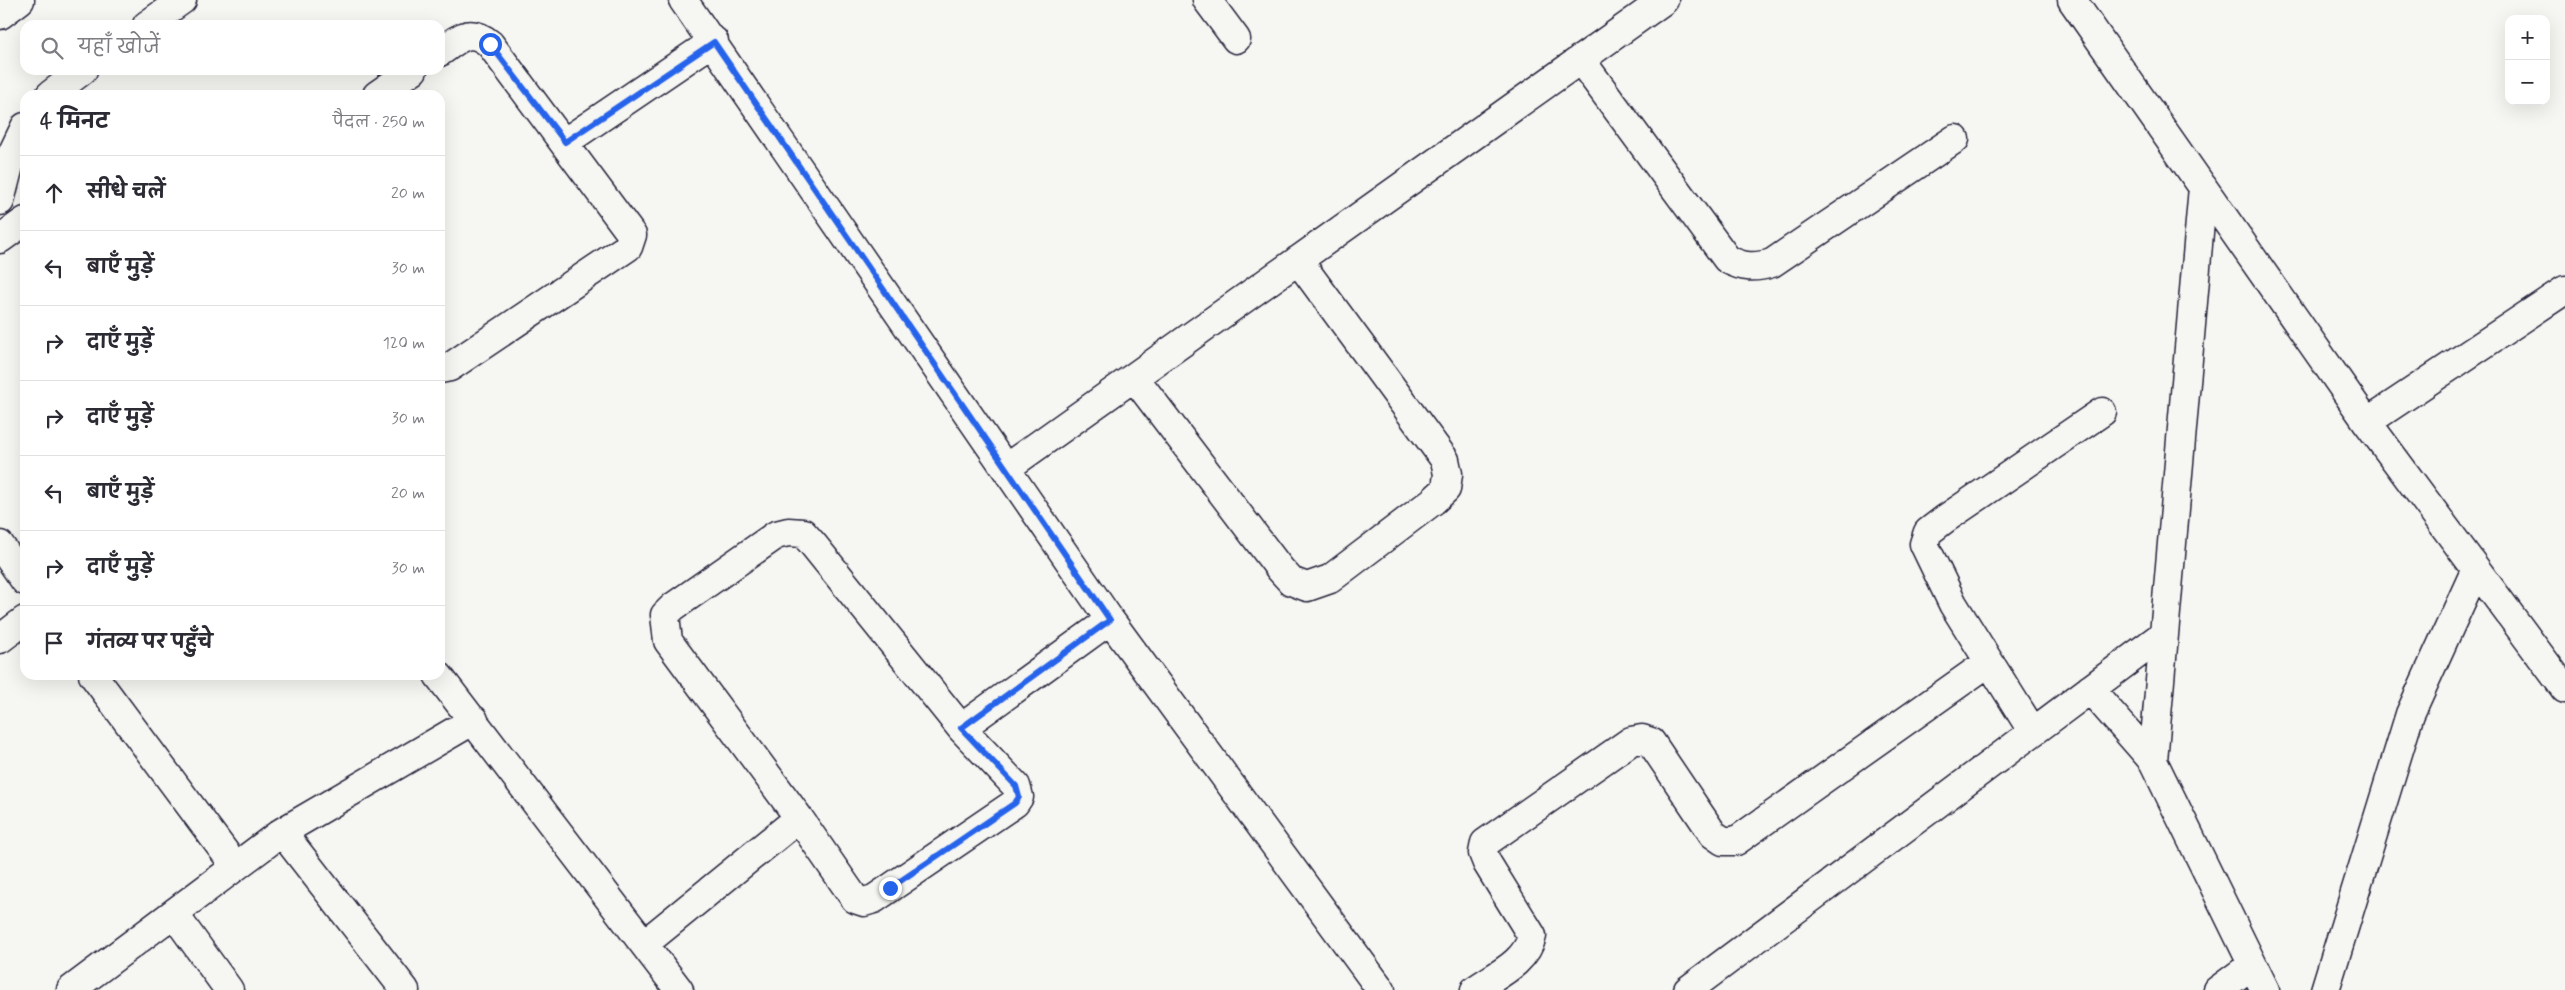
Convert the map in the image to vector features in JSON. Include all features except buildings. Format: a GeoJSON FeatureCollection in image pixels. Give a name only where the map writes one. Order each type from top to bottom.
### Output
{"type":"FeatureCollection","features":[{"type":"Feature","properties":{"kind":"street"},"geometry":{"type":"LineString","coordinates":[[0,15],[20,0]]}},
{"type":"Feature","properties":{"kind":"street"},"geometry":{"type":"LineString","coordinates":[[154,20],[182,0]]}},
{"type":"Feature","properties":{"kind":"street"},"geometry":{"type":"LineString","coordinates":[[683,0],[714,42],[1110,620],[1381,990]]}},
{"type":"Feature","properties":{"kind":"street"},"geometry":{"type":"LineString","coordinates":[[1207,0],[1236,39]]}},
{"type":"Feature","properties":{"kind":"street"},"geometry":{"type":"LineString","coordinates":[[1006,468],[1664,0]]}},
{"type":"Feature","properties":{"kind":"street"},"geometry":{"type":"LineString","coordinates":[[2072,0],[2367,422],[2565,689]]}},
{"type":"Feature","properties":{"kind":"street"},"geometry":{"type":"LineString","coordinates":[[445,49],[463,36],[471,34],[481,36],[490,44],[565,142],[632,235],[628,247],[450,367],[445,368]]}},
{"type":"Feature","properties":{"kind":"street"},"geometry":{"type":"LineString","coordinates":[[565,142],[714,42]]}},
{"type":"Feature","properties":{"kind":"street"},"geometry":{"type":"LineString","coordinates":[[1580,59],[1727,259],[1738,266],[1754,268],[1772,264],[1955,139]]}},
{"type":"Feature","properties":{"kind":"street"},"geometry":{"type":"LineString","coordinates":[[57,90],[76,75]]}},
{"type":"Feature","properties":{"kind":"street"},"geometry":{"type":"LineString","coordinates":[[384,90],[406,75]]}},
{"type":"Feature","properties":{"kind":"street"},"geometry":{"type":"LineString","coordinates":[[0,201],[12,154],[20,137]]}},
{"type":"Feature","properties":{"kind":"street"},"geometry":{"type":"LineString","coordinates":[[2153,761],[2203,187]]}},
{"type":"Feature","properties":{"kind":"street"},"geometry":{"type":"LineString","coordinates":[[0,239],[20,225]]}},
{"type":"Feature","properties":{"kind":"street"},"geometry":{"type":"LineString","coordinates":[[1134,377],[1291,581],[1307,588],[1330,579],[1446,489],[1448,474],[1445,460],[1298,260]]}},
{"type":"Feature","properties":{"kind":"street"},"geometry":{"type":"LineString","coordinates":[[2367,422],[2565,290]]}},
{"type":"Feature","properties":{"kind":"street"},"geometry":{"type":"LineString","coordinates":[[2033,732],[1953,604],[1924,544],[1928,532],[2102,412]]}},
{"type":"Feature","properties":{"kind":"street"},"geometry":{"type":"LineString","coordinates":[[788,532],[803,533],[961,728],[1016,786],[1019,797],[1015,803],[874,899],[864,902],[855,899],[799,818],[668,641],[665,628],[666,615],[673,607],[776,535],[788,532]]}},
{"type":"Feature","properties":{"kind":"street"},"geometry":{"type":"LineString","coordinates":[[0,545],[20,574]]}},
{"type":"Feature","properties":{"kind":"street"},"geometry":{"type":"LineString","coordinates":[[2325,990],[2410,714],[2476,569]]}},
{"type":"Feature","properties":{"kind":"street"},"geometry":{"type":"LineString","coordinates":[[961,728],[1110,620]]}},
{"type":"Feature","properties":{"kind":"street"},"geometry":{"type":"LineString","coordinates":[[0,639],[20,624]]}},
{"type":"Feature","properties":{"kind":"street"},"geometry":{"type":"LineString","coordinates":[[1688,990],[2164,634]]}},
{"type":"Feature","properties":{"kind":"street"},"geometry":{"type":"LineString","coordinates":[[1475,990],[1520,959],[1530,946],[1532,936],[1487,863],[1483,853],[1485,843],[1631,741],[1642,739],[1652,742],[1713,834],[1723,841],[1736,841],[1989,662]]}},
{"type":"Feature","properties":{"kind":"street"},"geometry":{"type":"LineString","coordinates":[[97,680],[235,866]]}},
{"type":"Feature","properties":{"kind":"street"},"geometry":{"type":"LineString","coordinates":[[442,680],[679,990]]}},
{"type":"Feature","properties":{"kind":"street"},"geometry":{"type":"LineString","coordinates":[[2090,689],[2153,761],[2265,990]]}},
{"type":"Feature","properties":{"kind":"street"},"geometry":{"type":"LineString","coordinates":[[71,990],[282,832],[474,720]]}},
{"type":"Feature","properties":{"kind":"street"},"geometry":{"type":"LineString","coordinates":[[644,944],[799,818]]}},
{"type":"Feature","properties":{"kind":"street"},"geometry":{"type":"LineString","coordinates":[[282,832],[405,990]]}},
{"type":"Feature","properties":{"kind":"street"},"geometry":{"type":"LineString","coordinates":[[174,914],[229,990]]}},
{"type":"Feature","properties":{"kind":"street"},"geometry":{"type":"LineString","coordinates":[[2218,990],[2252,965]]}},
{"type":"Feature","properties":{"kind":"route"},"geometry":{"type":"LineString","coordinates":[[490,44],[565,142],[714,42],[1110,620],[961,728],[1016,786],[1019,797],[1015,803],[890,888]]}}]}
